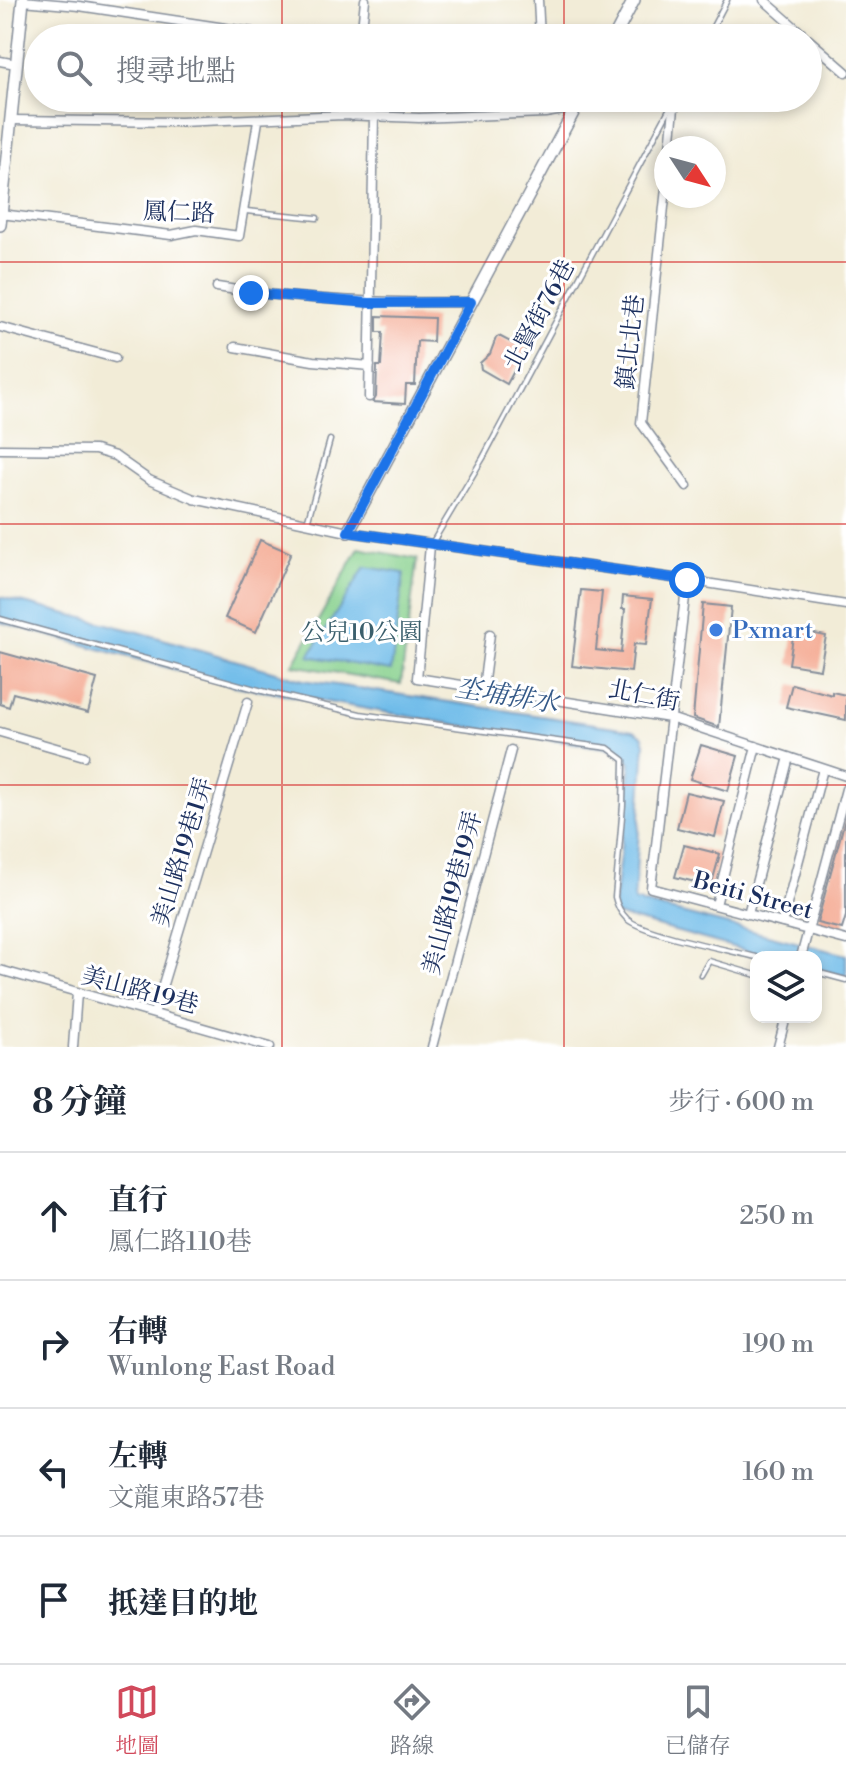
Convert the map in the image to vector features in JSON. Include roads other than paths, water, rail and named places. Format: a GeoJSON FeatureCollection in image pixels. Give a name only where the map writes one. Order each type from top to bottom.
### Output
{"type":"FeatureCollection","features":[{"type":"Feature","properties":{"kind":"street"},"geometry":{"type":"LineString","coordinates":[[1,220],[23,0],[199,24]]}},
{"type":"Feature","properties":{"kind":"street"},"geometry":{"type":"LineString","coordinates":[[362,24],[365,0]]}},
{"type":"Feature","properties":{"kind":"street"},"geometry":{"type":"LineString","coordinates":[[538,0],[539,24]]}},
{"type":"Feature","properties":{"kind":"street"},"geometry":{"type":"LineString","coordinates":[[621,24],[634,0]]}},
{"type":"Feature","properties":{"kind":"street"},"geometry":{"type":"LineString","coordinates":[[764,0],[792,24]]}},
{"type":"Feature","properties":{"kind":"street"},"geometry":{"type":"LineString","coordinates":[[822,51],[846,72]]}},
{"type":"Feature","properties":{"kind":"street"},"geometry":{"type":"LineString","coordinates":[[0,61],[16,64]]}},
{"type":"Feature","properties":{"kind":"street"},"geometry":{"type":"LineString","coordinates":[[352,112],[352,116]]}},
{"type":"Feature","properties":{"kind":"street"},"geometry":{"type":"LineString","coordinates":[[10,120],[79,123],[258,121],[548,112]]}},
{"type":"Feature","properties":{"kind":"street"},"geometry":{"type":"LineString","coordinates":[[348,532],[574,112]]}},
{"type":"Feature","properties":{"kind":"street"},"geometry":{"type":"LineString","coordinates":[[671,136],[674,112]]}},
{"type":"Feature","properties":{"kind":"street"},"geometry":{"type":"LineString","coordinates":[[369,397],[374,116]]}},
{"type":"Feature","properties":{"kind":"street","name":"鳳仁路"},"geometry":{"type":"LineString","coordinates":[[1,220],[171,235],[196,230],[239,236],[258,121]]}},
{"type":"Feature","properties":{"kind":"street","name":"鎮北北巷"},"geometry":{"type":"LineString","coordinates":[[664,208],[641,423],[687,486]]}},
{"type":"Feature","properties":{"kind":"street"},"geometry":{"type":"LineString","coordinates":[[217,287],[251,293],[369,303],[471,302]]}},
{"type":"Feature","properties":{"kind":"street"},"geometry":{"type":"LineString","coordinates":[[0,327],[115,358]]}},
{"type":"Feature","properties":{"kind":"street"},"geometry":{"type":"LineString","coordinates":[[235,347],[313,361],[370,366]]}},
{"type":"Feature","properties":{"kind":"street"},"geometry":{"type":"LineString","coordinates":[[0,449],[95,450],[115,456],[149,480],[194,499],[307,525],[430,546],[687,580],[846,605]]}},
{"type":"Feature","properties":{"kind":"street","name":"北仁街"},"geometry":{"type":"LineString","coordinates":[[430,546],[417,678],[670,718],[846,776]]}},
{"type":"Feature","properties":{"kind":"street"},"geometry":{"type":"LineString","coordinates":[[670,718],[687,580]]}},
{"type":"Feature","properties":{"kind":"street"},"geometry":{"type":"LineString","coordinates":[[483,688],[490,634]]}},
{"type":"Feature","properties":{"kind":"street","name":"美山路19巷1弄"},"geometry":{"type":"LineString","coordinates":[[154,1014],[248,702]]}},
{"type":"Feature","properties":{"kind":"street","name":"Beiti Street"},"geometry":{"type":"LineString","coordinates":[[670,718],[651,888],[782,923],[807,933],[846,940]]}},
{"type":"Feature","properties":{"kind":"street"},"geometry":{"type":"LineString","coordinates":[[0,732],[84,756]]}},
{"type":"Feature","properties":{"kind":"street"},"geometry":{"type":"LineString","coordinates":[[716,905],[756,746]]}},
{"type":"Feature","properties":{"kind":"street","name":"美山路19巷19弄"},"geometry":{"type":"LineString","coordinates":[[432,1047],[511,750]]}},
{"type":"Feature","properties":{"kind":"street"},"geometry":{"type":"LineString","coordinates":[[748,914],[789,757]]}},
{"type":"Feature","properties":{"kind":"street"},"geometry":{"type":"LineString","coordinates":[[782,923],[823,769]]}},
{"type":"Feature","properties":{"kind":"street"},"geometry":{"type":"LineString","coordinates":[[802,951],[846,789]]}},
{"type":"Feature","properties":{"kind":"street","name":"美山路19巷"},"geometry":{"type":"LineString","coordinates":[[0,970],[270,1047]]}},
{"type":"Feature","properties":{"kind":"street"},"geometry":{"type":"LineString","coordinates":[[73,1047],[77,993]]}},
{"type":"Feature","properties":{"kind":"street"},"geometry":{"type":"LineString","coordinates":[[778,1047],[784,1023]]}},
{"type":"Feature","properties":{"kind":"lane"},"geometry":{"type":"LineString","coordinates":[[714,24],[727,0]]}},
{"type":"Feature","properties":{"kind":"lane","name":"北賢街76巷"},"geometry":{"type":"LineString","coordinates":[[430,546],[483,458],[668,112]]}},
{"type":"Feature","properties":{"kind":"lane"},"geometry":{"type":"LineString","coordinates":[[243,211],[317,218]]}},
{"type":"Feature","properties":{"kind":"lane"},"geometry":{"type":"LineString","coordinates":[[307,525],[330,440]]}},
{"type":"Feature","properties":{"kind":"lane"},"geometry":{"type":"LineString","coordinates":[[0,619],[270,693],[360,714],[608,748],[624,760],[615,897],[618,909],[629,921],[659,932],[750,955]]}},
{"type":"Feature","properties":{"kind":"lane"},"geometry":{"type":"LineString","coordinates":[[701,975],[709,961],[750,973]]}},
{"type":"Feature","properties":{"kind":"lane"},"geometry":{"type":"LineString","coordinates":[[822,974],[846,980]]}},
{"type":"Feature","properties":{"kind":"water"},"geometry":{"type":"Polygon","coordinates":[[[365,567],[404,573],[391,671],[309,656],[365,567]]]}},
{"type":"Feature","properties":{"kind":"water"},"geometry":{"type":"Polygon","coordinates":[[[0,597],[139,632],[303,680],[634,730],[643,736],[645,744],[634,901],[846,955],[846,976],[822,970],[822,951],[750,952],[613,914],[631,762],[614,749],[236,686],[0,622],[0,597]]]}},
{"type":"Feature","properties":{"kind":"place","name":"Pxmart"},"geometry":{"type":"Point","coordinates":[716,630]}},
{"type":"Feature","properties":{"kind":"park label","name":"公兒10公園"},"geometry":{"type":"Point","coordinates":[362,632]}},
{"type":"Feature","properties":{"kind":"water label","name":"坔埔排水"},"geometry":{"type":"Point","coordinates":[507,695]}}]}
